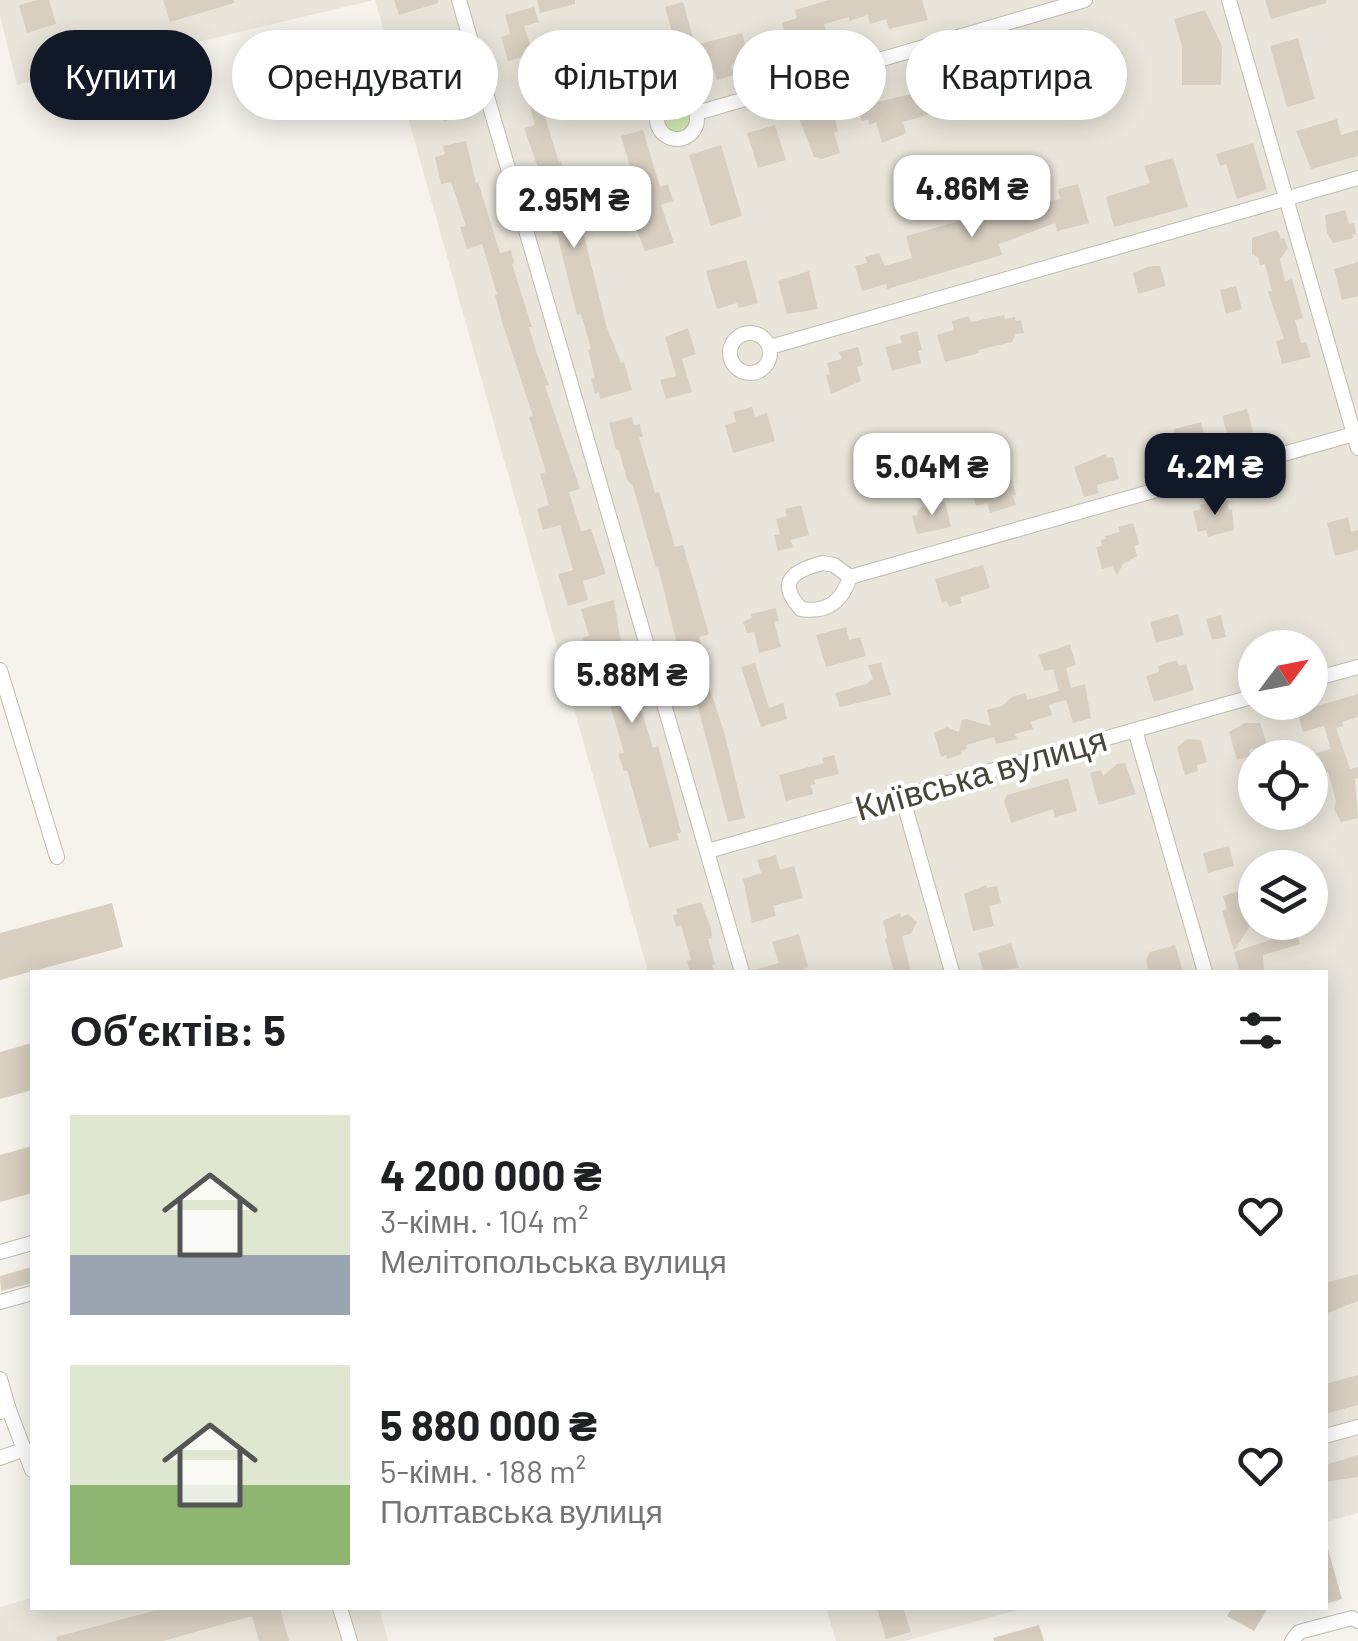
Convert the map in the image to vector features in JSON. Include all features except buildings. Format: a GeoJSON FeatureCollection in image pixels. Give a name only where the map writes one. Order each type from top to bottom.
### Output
{"type":"FeatureCollection","features":[{"type":"Feature","properties":{"kind":"street"},"geometry":{"type":"LineString","coordinates":[[460,0],[741,970]]}},
{"type":"Feature","properties":{"kind":"street"},"geometry":{"type":"LineString","coordinates":[[713,108],[1084,0]]}},
{"type":"Feature","properties":{"kind":"street"},"geometry":{"type":"LineString","coordinates":[[850,578],[1356,441],[1229,0]]}},
{"type":"Feature","properties":{"kind":"street"},"geometry":{"type":"LineString","coordinates":[[770,346],[1358,178]]}},
{"type":"Feature","properties":{"kind":"street"},"geometry":{"type":"LineString","coordinates":[[1328,675],[1358,667]]}},
{"type":"Feature","properties":{"kind":"street"},"geometry":{"type":"LineString","coordinates":[[0,670],[57,857]]}},
{"type":"Feature","properties":{"kind":"street","name":"Київська вулиця"},"geometry":{"type":"LineString","coordinates":[[708,852],[1238,701]]}},
{"type":"Feature","properties":{"kind":"street"},"geometry":{"type":"LineString","coordinates":[[1135,730],[1204,970]]}},
{"type":"Feature","properties":{"kind":"street"},"geometry":{"type":"LineString","coordinates":[[902,796],[951,970]]}},
{"type":"Feature","properties":{"kind":"street"},"geometry":{"type":"LineString","coordinates":[[0,1252],[30,1244]]}},
{"type":"Feature","properties":{"kind":"street"},"geometry":{"type":"LineString","coordinates":[[0,1302],[30,1294]]}},
{"type":"Feature","properties":{"kind":"street"},"geometry":{"type":"LineString","coordinates":[[0,1379],[4,1411],[30,1463]]}},
{"type":"Feature","properties":{"kind":"street"},"geometry":{"type":"LineString","coordinates":[[1328,1435],[1358,1427]]}},
{"type":"Feature","properties":{"kind":"street"},"geometry":{"type":"LineString","coordinates":[[0,1458],[26,1449]]}},
{"type":"Feature","properties":{"kind":"street"},"geometry":{"type":"LineString","coordinates":[[341,1610],[350,1641]]}},
{"type":"Feature","properties":{"kind":"street"},"geometry":{"type":"LineString","coordinates":[[1292,1641],[1300,1632],[1352,1618],[1358,1621]]}},
{"type":"Feature","properties":{"kind":"shaded area"},"geometry":{"type":"Polygon","coordinates":[[[0,0],[374,0],[248,30],[232,30],[232,34],[212,39],[212,30],[30,30],[30,82],[17,85],[0,16],[0,0]]]}},
{"type":"Feature","properties":{"kind":"shaded area"},"geometry":{"type":"Polygon","coordinates":[[[375,0],[1358,0],[1358,1513],[1328,1521],[1328,970],[647,970],[409,120],[498,120],[498,30],[383,30],[375,0]]]}},
{"type":"Feature","properties":{"kind":"shaded area"},"geometry":{"type":"Polygon","coordinates":[[[30,1599],[30,1610],[380,1610],[388,1641],[0,1641],[0,1607],[30,1599]]]}},
{"type":"Feature","properties":{"kind":"shaded area"},"geometry":{"type":"Polygon","coordinates":[[[827,1610],[1017,1610],[905,1641],[836,1641],[827,1610]]]}},
{"type":"Feature","properties":{"kind":"green space"},"geometry":{"type":"Polygon","coordinates":[[[657,120],[697,120],[696,127],[685,138],[669,138],[658,127],[657,120]]]}}]}
